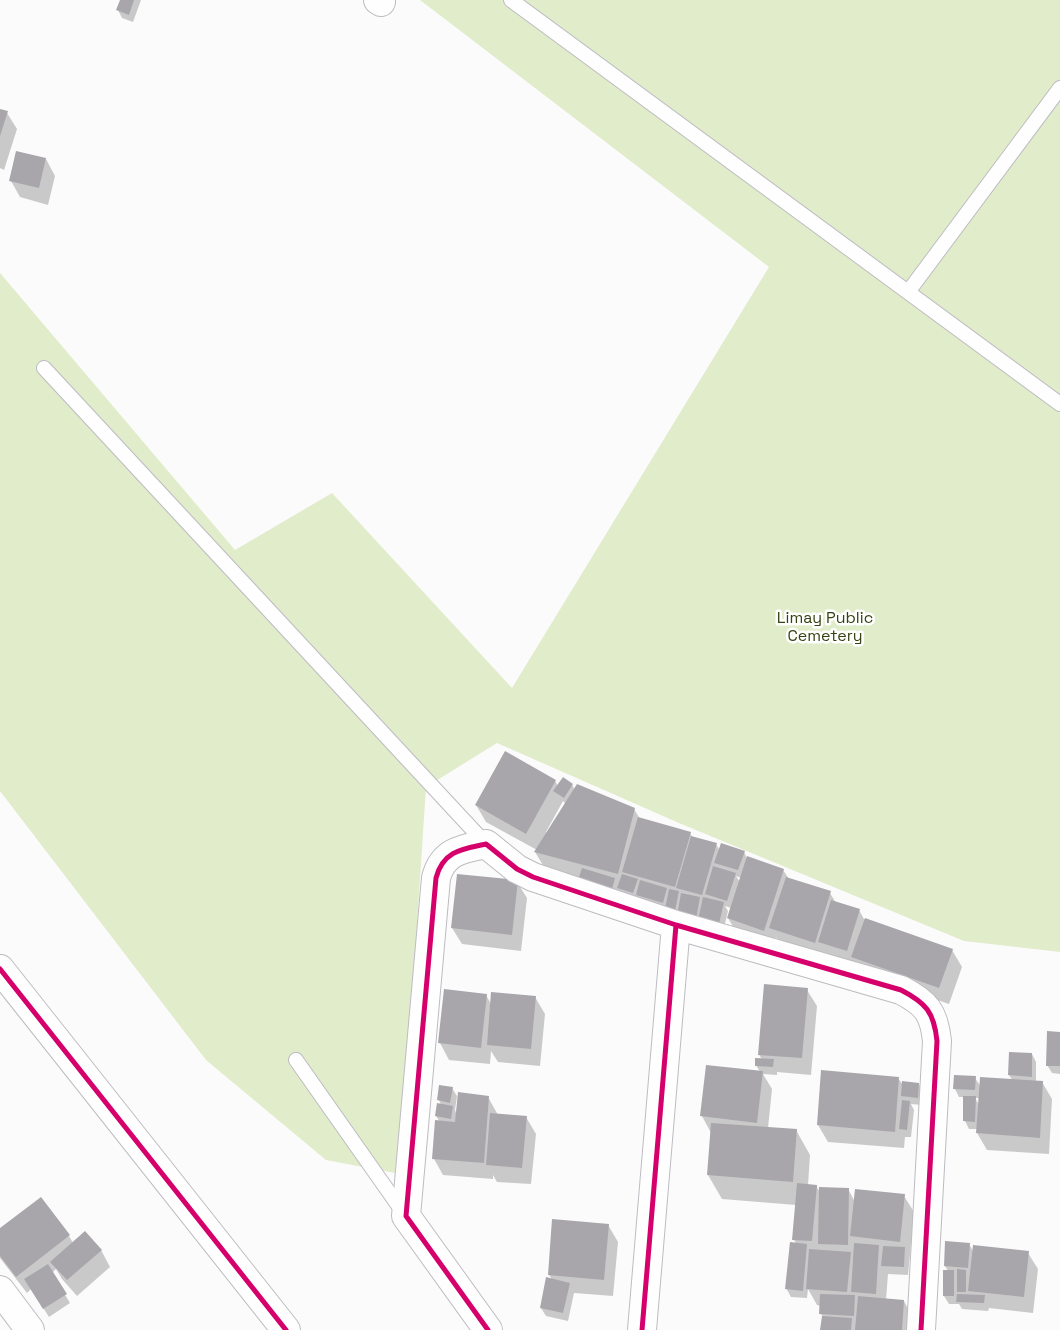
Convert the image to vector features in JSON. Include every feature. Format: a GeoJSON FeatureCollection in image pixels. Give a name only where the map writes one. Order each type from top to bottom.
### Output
{"type":"FeatureCollection","features":[{"type":"Feature","properties":{"kind":"street"},"geometry":{"type":"LineString","coordinates":[[488,1330],[406,1216],[438,868],[452,853],[486,844],[517,870],[533,877],[676,924],[901,990],[916,997],[928,1009],[935,1024],[937,1041],[921,1330]]}},
{"type":"Feature","properties":{"kind":"street"},"geometry":{"type":"LineString","coordinates":[[642,1330],[676,924]]}},
{"type":"Feature","properties":{"kind":"street"},"geometry":{"type":"LineString","coordinates":[[0,969],[286,1330]]}},
{"type":"Feature","properties":{"kind":"street"},"geometry":{"type":"LineString","coordinates":[[0,1290],[30,1330]]}},
{"type":"Feature","properties":{"kind":"lane"},"geometry":{"type":"LineString","coordinates":[[511,0],[1060,404]]}},
{"type":"Feature","properties":{"kind":"lane"},"geometry":{"type":"LineString","coordinates":[[908,292],[1060,88]]}},
{"type":"Feature","properties":{"kind":"lane"},"geometry":{"type":"LineString","coordinates":[[44,368],[486,844]]}},
{"type":"Feature","properties":{"kind":"lane"},"geometry":{"type":"LineString","coordinates":[[296,1060],[406,1216]]}},
{"type":"Feature","properties":{"kind":"green space","name":"Limay Public Cemetery"},"geometry":{"type":"Polygon","coordinates":[[[420,0],[1060,0],[1060,952],[964,941],[679,823],[497,743],[426,787],[413,986],[395,1173],[326,1160],[206,1060],[0,791],[0,273],[235,550],[332,493],[512,688],[769,267],[420,0]]]}},
{"type":"Feature","properties":{"kind":"building"},"geometry":{"type":"Polygon","coordinates":[[[120,0],[134,0],[129,15],[116,10],[120,0]]]}},
{"type":"Feature","properties":{"kind":"building"},"geometry":{"type":"Polygon","coordinates":[[[0,109],[8,111],[0,136],[0,109]]]}},
{"type":"Feature","properties":{"kind":"building"},"geometry":{"type":"Polygon","coordinates":[[[16,151],[46,158],[39,188],[9,181],[16,151]]]}},
{"type":"Feature","properties":{"kind":"building"},"geometry":{"type":"Polygon","coordinates":[[[505,751],[556,780],[526,834],[475,805],[505,751]]]}},
{"type":"Feature","properties":{"kind":"building"},"geometry":{"type":"Polygon","coordinates":[[[563,777],[573,784],[564,798],[553,791],[563,777]]]}},
{"type":"Feature","properties":{"kind":"building"},"geometry":{"type":"Polygon","coordinates":[[[577,784],[635,808],[618,874],[534,852],[577,784]]]}},
{"type":"Feature","properties":{"kind":"building"},"geometry":{"type":"Polygon","coordinates":[[[638,817],[691,832],[675,887],[622,872],[638,817]]]}},
{"type":"Feature","properties":{"kind":"building"},"geometry":{"type":"Polygon","coordinates":[[[691,836],[717,843],[702,895],[676,888],[691,836]]]}},
{"type":"Feature","properties":{"kind":"building"},"geometry":{"type":"Polygon","coordinates":[[[721,843],[745,851],[738,870],[714,863],[721,843]]]}},
{"type":"Feature","properties":{"kind":"building"},"geometry":{"type":"Polygon","coordinates":[[[747,856],[784,869],[764,931],[727,918],[747,856]]]}},
{"type":"Feature","properties":{"kind":"building"},"geometry":{"type":"Polygon","coordinates":[[[713,866],[736,873],[727,901],[705,894],[713,866]]]}},
{"type":"Feature","properties":{"kind":"building"},"geometry":{"type":"Polygon","coordinates":[[[582,868],[615,878],[611,893],[577,883],[582,868]]]}},
{"type":"Feature","properties":{"kind":"building"},"geometry":{"type":"Polygon","coordinates":[[[457,874],[518,880],[512,935],[451,928],[457,874]]]}},
{"type":"Feature","properties":{"kind":"building"},"geometry":{"type":"Polygon","coordinates":[[[622,874],[638,879],[633,893],[617,888],[622,874]]]}},
{"type":"Feature","properties":{"kind":"building"},"geometry":{"type":"Polygon","coordinates":[[[786,877],[831,891],[815,943],[769,928],[786,877]]]}},
{"type":"Feature","properties":{"kind":"building"},"geometry":{"type":"Polygon","coordinates":[[[640,880],[667,888],[663,903],[636,895],[640,880]]]}},
{"type":"Feature","properties":{"kind":"building"},"geometry":{"type":"Polygon","coordinates":[[[669,889],[679,891],[675,911],[665,909],[669,889]]]}},
{"type":"Feature","properties":{"kind":"building"},"geometry":{"type":"Polygon","coordinates":[[[681,893],[700,897],[696,920],[677,916],[681,893]]]}},
{"type":"Feature","properties":{"kind":"building"},"geometry":{"type":"Polygon","coordinates":[[[703,897],[724,902],[719,924],[698,920],[703,897]]]}},
{"type":"Feature","properties":{"kind":"building"},"geometry":{"type":"Polygon","coordinates":[[[831,900],[860,909],[847,951],[818,942],[831,900]]]}},
{"type":"Feature","properties":{"kind":"building"},"geometry":{"type":"Polygon","coordinates":[[[865,918],[953,949],[939,988],[851,957],[865,918]]]}},
{"type":"Feature","properties":{"kind":"building"},"geometry":{"type":"Polygon","coordinates":[[[764,984],[808,988],[802,1058],[758,1055],[764,984]]]}},
{"type":"Feature","properties":{"kind":"building"},"geometry":{"type":"Polygon","coordinates":[[[444,989],[487,994],[481,1048],[438,1043],[444,989]]]}},
{"type":"Feature","properties":{"kind":"building"},"geometry":{"type":"Polygon","coordinates":[[[491,992],[536,996],[531,1049],[487,1045],[491,992]]]}},
{"type":"Feature","properties":{"kind":"building"},"geometry":{"type":"Polygon","coordinates":[[[1047,1031],[1060,1032],[1060,1066],[1046,1066],[1047,1031]]]}},
{"type":"Feature","properties":{"kind":"building"},"geometry":{"type":"Polygon","coordinates":[[[1009,1052],[1032,1053],[1032,1077],[1008,1075],[1009,1052]]]}},
{"type":"Feature","properties":{"kind":"building"},"geometry":{"type":"Polygon","coordinates":[[[755,1058],[774,1059],[773,1067],[755,1066],[755,1058]]]}},
{"type":"Feature","properties":{"kind":"building"},"geometry":{"type":"Polygon","coordinates":[[[706,1065],[763,1071],[757,1123],[700,1116],[706,1065]]]}},
{"type":"Feature","properties":{"kind":"building"},"geometry":{"type":"Polygon","coordinates":[[[821,1070],[899,1077],[895,1132],[817,1125],[821,1070]]]}},
{"type":"Feature","properties":{"kind":"building"},"geometry":{"type":"Polygon","coordinates":[[[954,1075],[976,1076],[975,1090],[953,1089],[954,1075]]]}},
{"type":"Feature","properties":{"kind":"building"},"geometry":{"type":"Polygon","coordinates":[[[980,1077],[1043,1081],[1040,1138],[976,1133],[980,1077]]]}},
{"type":"Feature","properties":{"kind":"building"},"geometry":{"type":"Polygon","coordinates":[[[902,1081],[919,1083],[918,1098],[901,1096],[902,1081]]]}},
{"type":"Feature","properties":{"kind":"building"},"geometry":{"type":"Polygon","coordinates":[[[439,1085],[453,1087],[450,1103],[437,1100],[439,1085]]]}},
{"type":"Feature","properties":{"kind":"building"},"geometry":{"type":"Polygon","coordinates":[[[458,1092],[489,1096],[484,1163],[432,1159],[435,1120],[455,1122],[458,1092]]]}},
{"type":"Feature","properties":{"kind":"building"},"geometry":{"type":"Polygon","coordinates":[[[963,1096],[976,1096],[975,1122],[963,1121],[963,1096]]]}},
{"type":"Feature","properties":{"kind":"building"},"geometry":{"type":"Polygon","coordinates":[[[902,1100],[910,1101],[907,1130],[899,1129],[902,1100]]]}},
{"type":"Feature","properties":{"kind":"building"},"geometry":{"type":"Polygon","coordinates":[[[437,1103],[453,1106],[451,1119],[435,1116],[437,1103]]]}},
{"type":"Feature","properties":{"kind":"building"},"geometry":{"type":"Polygon","coordinates":[[[490,1113],[527,1116],[522,1168],[486,1165],[490,1113]]]}},
{"type":"Feature","properties":{"kind":"building"},"geometry":{"type":"Polygon","coordinates":[[[711,1123],[797,1129],[793,1182],[707,1175],[711,1123]]]}},
{"type":"Feature","properties":{"kind":"building"},"geometry":{"type":"Polygon","coordinates":[[[797,1183],[817,1185],[812,1241],[792,1240],[797,1183]]]}},
{"type":"Feature","properties":{"kind":"building"},"geometry":{"type":"Polygon","coordinates":[[[819,1187],[849,1188],[848,1245],[818,1244],[819,1187]]]}},
{"type":"Feature","properties":{"kind":"building"},"geometry":{"type":"Polygon","coordinates":[[[855,1189],[905,1194],[900,1242],[850,1236],[855,1189]]]}},
{"type":"Feature","properties":{"kind":"building"},"geometry":{"type":"Polygon","coordinates":[[[41,1197],[70,1235],[16,1277],[0,1256],[0,1228],[41,1197]]]}},
{"type":"Feature","properties":{"kind":"building"},"geometry":{"type":"Polygon","coordinates":[[[552,1219],[609,1224],[604,1280],[548,1275],[552,1219]]]}},
{"type":"Feature","properties":{"kind":"building"},"geometry":{"type":"Polygon","coordinates":[[[85,1231],[102,1250],[67,1280],[50,1262],[85,1231]]]}},
{"type":"Feature","properties":{"kind":"building"},"geometry":{"type":"Polygon","coordinates":[[[945,1241],[970,1243],[968,1268],[944,1266],[945,1241]]]}},
{"type":"Feature","properties":{"kind":"building"},"geometry":{"type":"Polygon","coordinates":[[[790,1242],[807,1244],[803,1291],[785,1289],[790,1242]]]}},
{"type":"Feature","properties":{"kind":"building"},"geometry":{"type":"Polygon","coordinates":[[[854,1243],[879,1245],[876,1294],[851,1292],[854,1243]]]}},
{"type":"Feature","properties":{"kind":"building"},"geometry":{"type":"Polygon","coordinates":[[[973,1245],[1029,1251],[1024,1297],[968,1291],[973,1245]]]}},
{"type":"Feature","properties":{"kind":"building"},"geometry":{"type":"Polygon","coordinates":[[[883,1246],[905,1247],[904,1267],[881,1266],[883,1246]]]}},
{"type":"Feature","properties":{"kind":"building"},"geometry":{"type":"Polygon","coordinates":[[[809,1249],[851,1252],[847,1292],[806,1289],[809,1249]]]}},
{"type":"Feature","properties":{"kind":"building"},"geometry":{"type":"Polygon","coordinates":[[[48,1264],[67,1294],[43,1309],[24,1279],[48,1264]]]}},
{"type":"Feature","properties":{"kind":"building"},"geometry":{"type":"Polygon","coordinates":[[[957,1269],[966,1270],[966,1292],[957,1292],[957,1269]]]}},
{"type":"Feature","properties":{"kind":"building"},"geometry":{"type":"Polygon","coordinates":[[[943,1270],[954,1270],[954,1296],[943,1296],[943,1270]]]}},
{"type":"Feature","properties":{"kind":"building"},"geometry":{"type":"Polygon","coordinates":[[[546,1277],[570,1283],[563,1313],[540,1308],[546,1277]]]}},
{"type":"Feature","properties":{"kind":"building"},"geometry":{"type":"Polygon","coordinates":[[[820,1294],[855,1295],[854,1316],[819,1314],[820,1294]]]}},
{"type":"Feature","properties":{"kind":"building"},"geometry":{"type":"Polygon","coordinates":[[[957,1294],[985,1295],[984,1303],[956,1302],[957,1294]]]}},
{"type":"Feature","properties":{"kind":"building"},"geometry":{"type":"Polygon","coordinates":[[[858,1296],[904,1300],[902,1330],[855,1330],[858,1296]]]}},
{"type":"Feature","properties":{"kind":"building"},"geometry":{"type":"Polygon","coordinates":[[[822,1316],[852,1318],[851,1330],[820,1330],[822,1316]]]}},
{"type":"Feature","properties":{"kind":"cycle path"},"geometry":{"type":"LineString","coordinates":[[488,1330],[406,1216],[436,878],[443,862],[449,857],[461,850],[486,844],[517,869],[533,877],[676,925],[901,990],[923,1004],[934,1023],[937,1041],[921,1330]]}},
{"type":"Feature","properties":{"kind":"cycle path"},"geometry":{"type":"LineString","coordinates":[[642,1330],[676,925]]}},
{"type":"Feature","properties":{"kind":"cycle path"},"geometry":{"type":"LineString","coordinates":[[0,969],[286,1330]]}}]}
